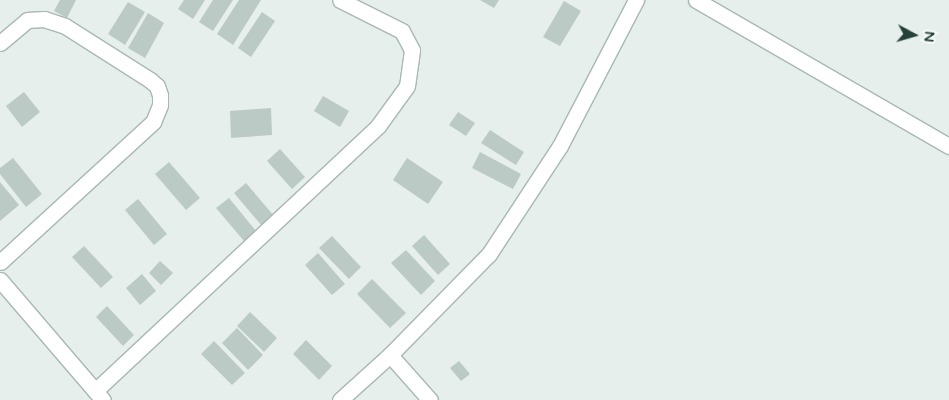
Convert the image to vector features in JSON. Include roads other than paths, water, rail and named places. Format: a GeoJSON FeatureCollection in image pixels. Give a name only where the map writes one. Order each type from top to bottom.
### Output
{"type":"FeatureCollection","features":[{"type":"Feature","properties":{"kind":"street"},"geometry":{"type":"LineString","coordinates":[[0,280],[99,396],[378,126],[406,86],[412,50],[402,31],[340,0]]}},
{"type":"Feature","properties":{"kind":"street"},"geometry":{"type":"LineString","coordinates":[[340,400],[390,355],[489,254],[560,146],[636,0]]}},
{"type":"Feature","properties":{"kind":"street"},"geometry":{"type":"LineString","coordinates":[[696,0],[949,146]]}},
{"type":"Feature","properties":{"kind":"street"},"geometry":{"type":"LineString","coordinates":[[0,43],[27,20],[44,19],[65,26],[150,80],[156,86],[160,95],[160,105],[153,122],[0,262]]}},
{"type":"Feature","properties":{"kind":"street"},"geometry":{"type":"LineString","coordinates":[[390,355],[430,400]]}}]}
